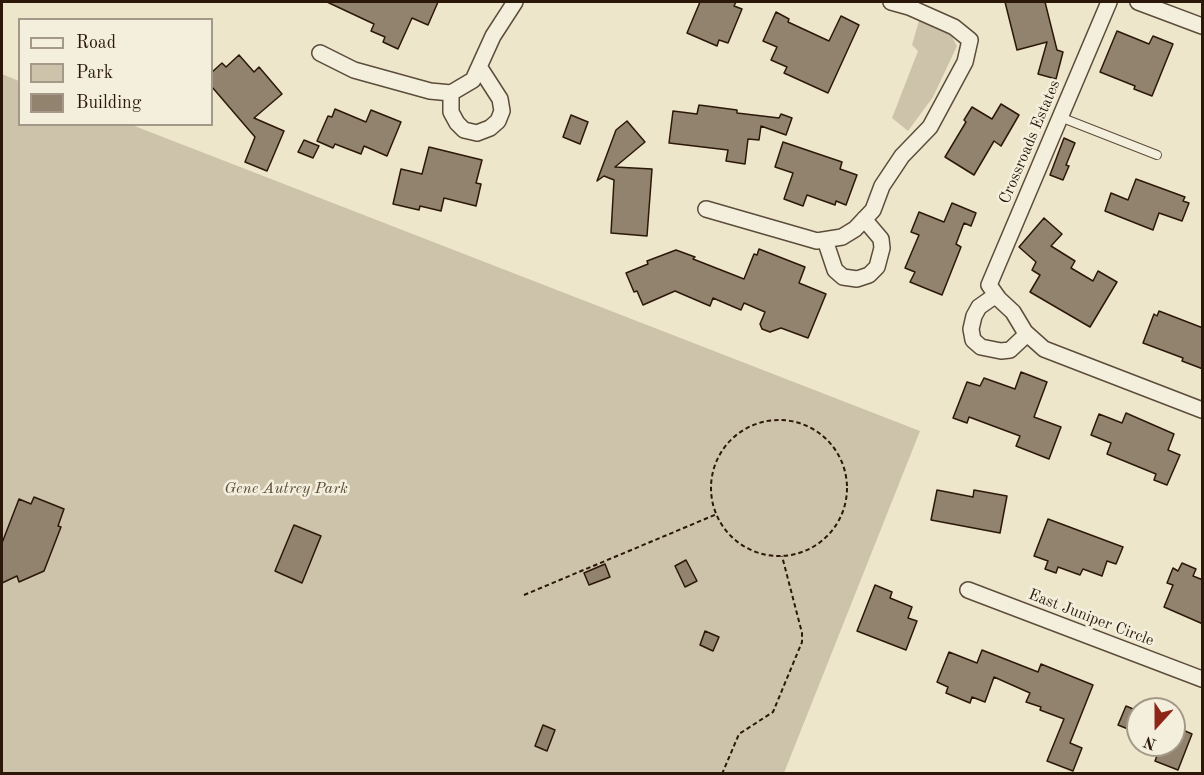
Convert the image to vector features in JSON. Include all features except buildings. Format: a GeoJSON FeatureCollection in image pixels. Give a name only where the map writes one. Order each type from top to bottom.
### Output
{"type":"FeatureCollection","features":[{"type":"Feature","properties":{"kind":"street"},"geometry":{"type":"LineString","coordinates":[[320,53],[354,70],[430,91],[451,93],[473,80],[493,36],[514,2]]}},
{"type":"Feature","properties":{"kind":"street"},"geometry":{"type":"LineString","coordinates":[[706,209],[818,241],[842,237],[855,229],[873,210],[882,186],[902,156],[930,127],[965,62],[970,40],[954,27],[910,4],[891,2]]}},
{"type":"Feature","properties":{"kind":"street","name":"Crossroads Estates"},"geometry":{"type":"LineString","coordinates":[[996,295],[989,285],[1108,2]]}},
{"type":"Feature","properties":{"kind":"street"},"geometry":{"type":"LineString","coordinates":[[1138,2],[1203,26]]}},
{"type":"Feature","properties":{"kind":"street"},"geometry":{"type":"LineString","coordinates":[[451,93],[451,112],[464,130],[477,133],[490,128],[498,121],[502,111],[500,99],[480,68]]}},
{"type":"Feature","properties":{"kind":"street"},"geometry":{"type":"LineString","coordinates":[[825,240],[836,270],[843,277],[856,279],[869,274],[877,267],[882,248],[881,239],[864,219]]}},
{"type":"Feature","properties":{"kind":"street"},"geometry":{"type":"LineString","coordinates":[[1027,334],[1010,350],[1000,351],[981,347],[973,340],[971,329],[979,307],[996,295],[1013,312],[1027,334],[1044,349],[1203,410]]}},
{"type":"Feature","properties":{"kind":"street","name":"East Juniper Circle"},"geometry":{"type":"LineString","coordinates":[[968,590],[1203,679]]}},
{"type":"Feature","properties":{"kind":"lane"},"geometry":{"type":"LineString","coordinates":[[1060,117],[1157,155]]}},
{"type":"Feature","properties":{"kind":"path"},"geometry":{"type":"LineString","coordinates":[[776,421],[792,422],[813,430],[831,444],[847,478],[846,501],[838,523],[824,540],[804,552],[782,556],[765,555],[742,545],[725,528],[717,514],[712,499],[713,476],[720,455],[735,437],[754,426],[776,421]]}},
{"type":"Feature","properties":{"kind":"path"},"geometry":{"type":"LineString","coordinates":[[524,595],[717,514]]}},
{"type":"Feature","properties":{"kind":"path"},"geometry":{"type":"LineString","coordinates":[[722,774],[739,734],[774,712],[803,639],[782,556]]}},
{"type":"Feature","properties":{"kind":"green space"},"geometry":{"type":"Polygon","coordinates":[[[920,17],[951,35],[957,46],[933,97],[908,131],[892,118],[918,51],[912,45],[920,17]]]}},
{"type":"Feature","properties":{"kind":"green space","name":"Gene Autrey Park"},"geometry":{"type":"Polygon","coordinates":[[[2,74],[18,81],[18,126],[135,126],[920,431],[784,773],[2,773],[2,74]]]}}]}
